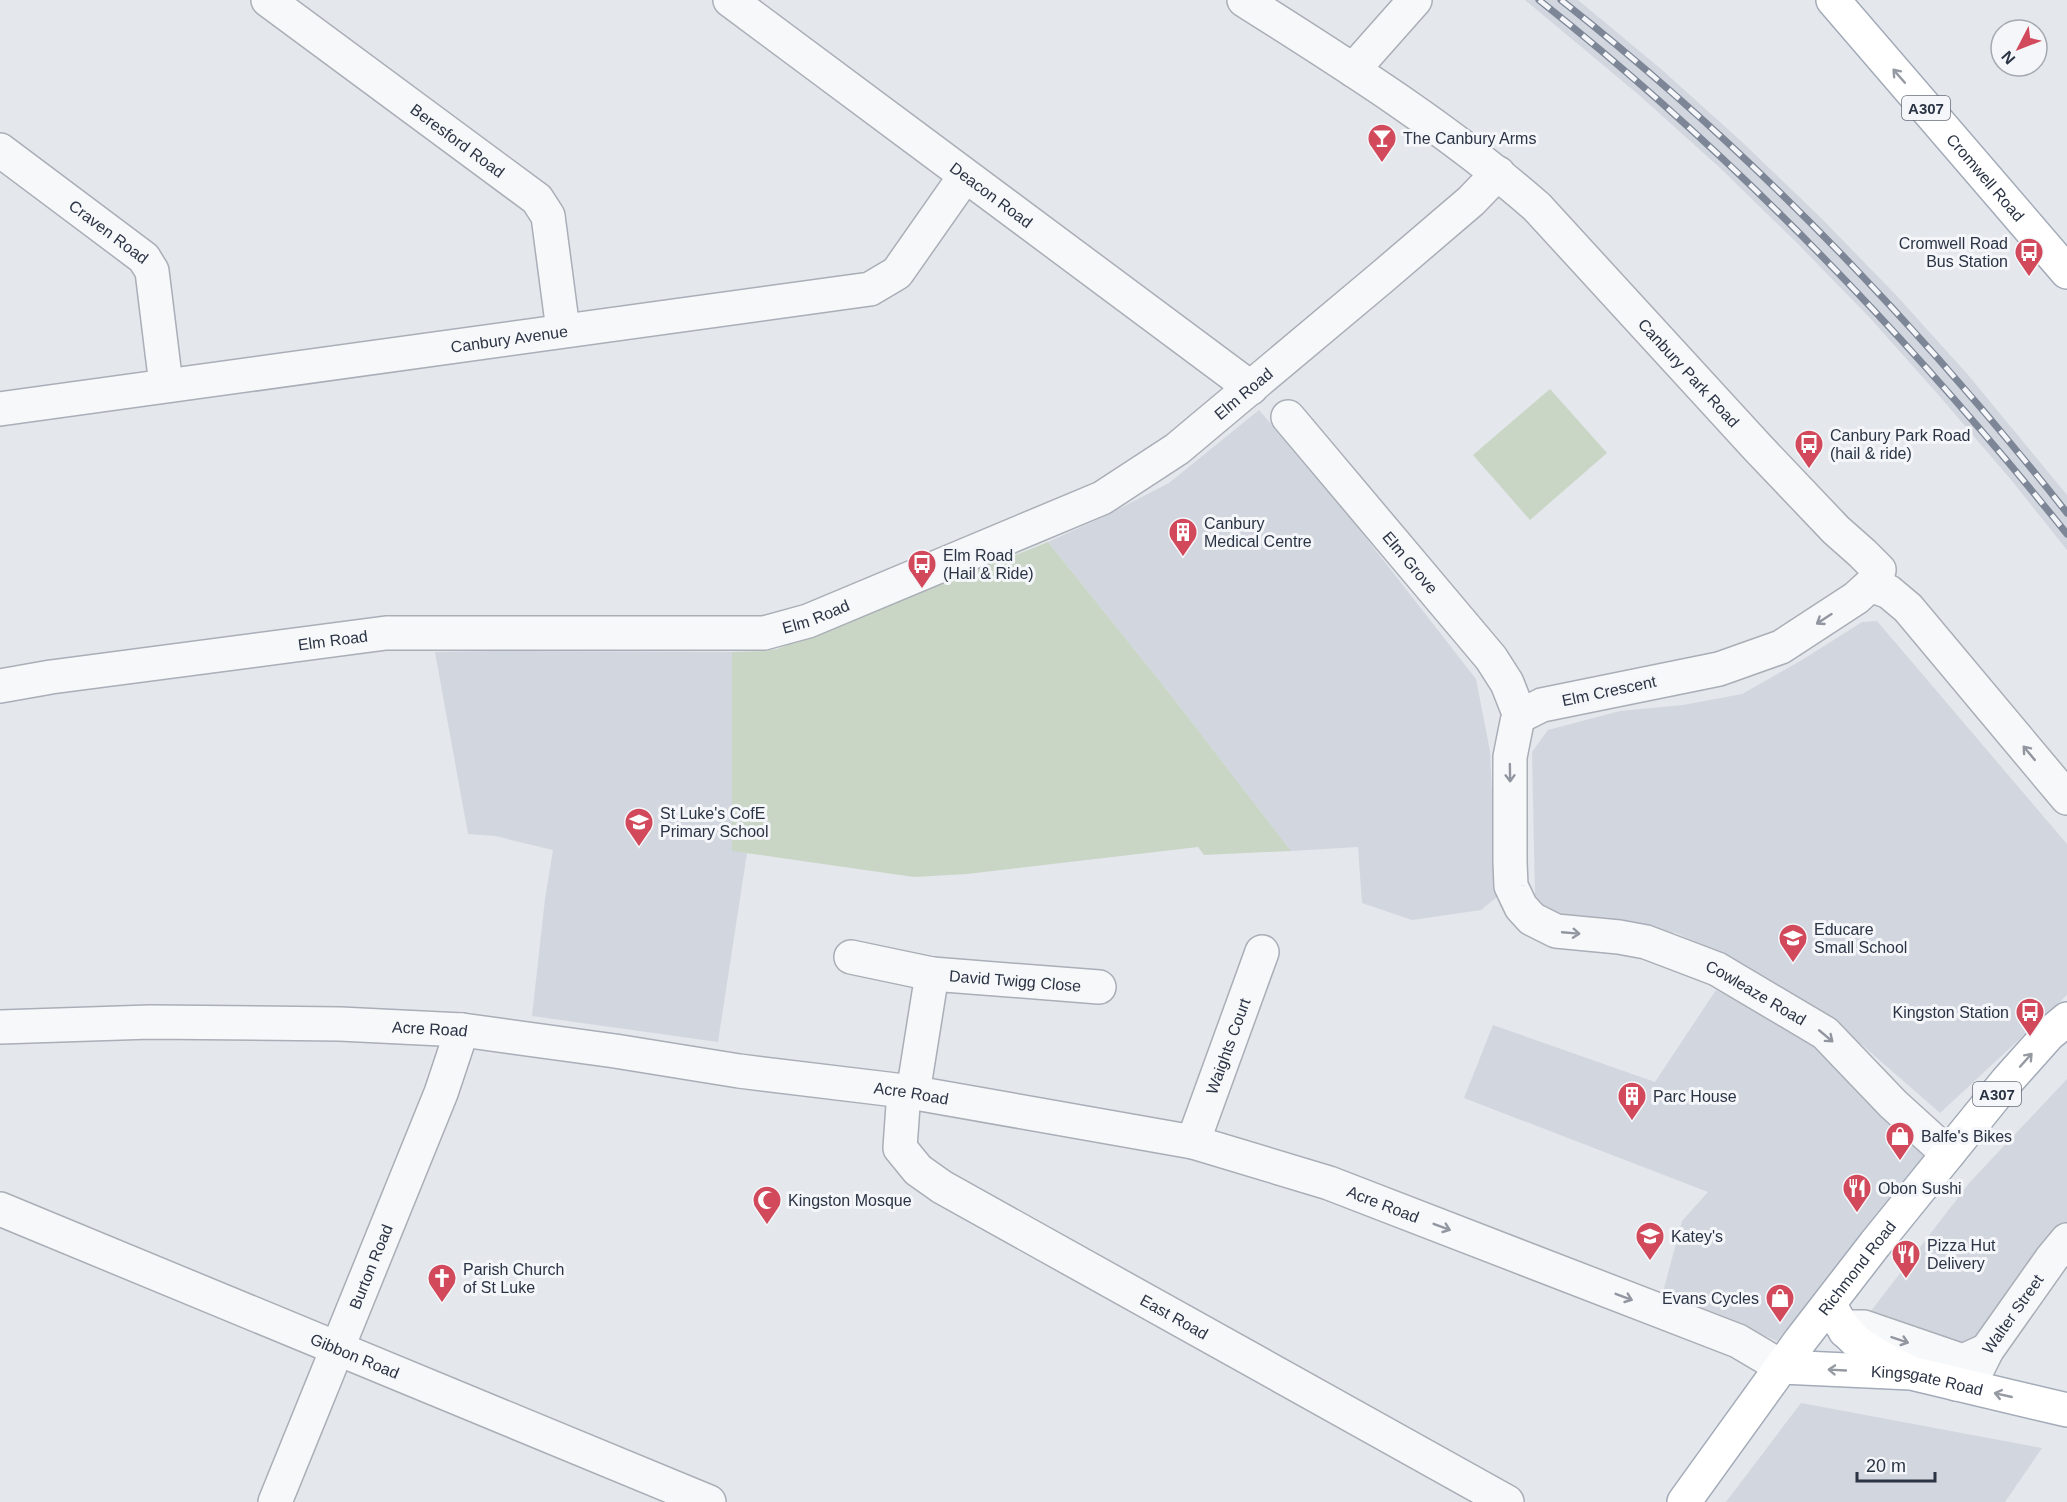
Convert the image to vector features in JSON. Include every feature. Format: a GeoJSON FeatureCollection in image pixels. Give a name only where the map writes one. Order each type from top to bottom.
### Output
{"type":"FeatureCollection","features":[{"type":"Feature","properties":{"kind":"main road","name":"Cromwell Road"},"geometry":{"type":"LineString","coordinates":[[1833,0],[2067,272]]}},
{"type":"Feature","properties":{"kind":"main road","name":"Richmond Road"},"geometry":{"type":"LineString","coordinates":[[1684,1502],[1830,1303],[1948,1154],[2007,1081],[2048,1035],[2067,1019]]}},
{"type":"Feature","properties":{"kind":"main road"},"geometry":{"type":"LineString","coordinates":[[1830,1303],[1837,1321],[1862,1346],[1911,1373]]}},
{"type":"Feature","properties":{"kind":"main road","name":"Kingsgate Road"},"geometry":{"type":"LineString","coordinates":[[1782,1367],[1911,1373],[2067,1410]]}},
{"type":"Feature","properties":{"kind":"street","name":"Beresford Road"},"geometry":{"type":"LineString","coordinates":[[268,0],[537,199],[548,216],[563,330]]}},
{"type":"Feature","properties":{"kind":"street","name":"Deacon Road"},"geometry":{"type":"LineString","coordinates":[[730,0],[1251,388]]}},
{"type":"Feature","properties":{"kind":"street","name":"Canbury Park Road"},"geometry":{"type":"LineString","coordinates":[[1244,0],[1353,70],[1498,173],[1537,207],[1766,456],[1879,570],[1877,579],[1871,585]]}},
{"type":"Feature","properties":{"kind":"street"},"geometry":{"type":"LineString","coordinates":[[1353,70],[1415,0]]}},
{"type":"Feature","properties":{"kind":"street","name":"Craven Road"},"geometry":{"type":"LineString","coordinates":[[0,150],[144,258],[152,271],[165,385]]}},
{"type":"Feature","properties":{"kind":"street","name":"Elm Road"},"geometry":{"type":"LineString","coordinates":[[0,686],[51,677],[386,633],[764,633],[808,621],[1102,498],[1177,449],[1471,201],[1498,173]]}},
{"type":"Feature","properties":{"kind":"street","name":"Canbury Avenue"},"geometry":{"type":"LineString","coordinates":[[0,409],[870,289],[897,273],[965,176]]}},
{"type":"Feature","properties":{"kind":"street","name":"Elm Grove"},"geometry":{"type":"LineString","coordinates":[[1288,417],[1491,658],[1507,682],[1520,716]]}},
{"type":"Feature","properties":{"kind":"street"},"geometry":{"type":"LineString","coordinates":[[1871,585],[1889,592],[1908,608],[2067,798]]}},
{"type":"Feature","properties":{"kind":"street","name":"Elm Crescent"},"geometry":{"type":"LineString","coordinates":[[1520,716],[1542,705],[1719,669],[1781,646],[1842,608],[1871,585]]}},
{"type":"Feature","properties":{"kind":"street","name":"Cowleaze Road"},"geometry":{"type":"LineString","coordinates":[[1520,716],[1516,722],[1510,757],[1510,862],[1512,886],[1521,907],[1532,919],[1556,931],[1646,942],[1717,969],[1825,1033],[1893,1104],[1948,1154]]}},
{"type":"Feature","properties":{"kind":"street","name":"Waights Court"},"geometry":{"type":"LineString","coordinates":[[1193,1142],[1262,951]]}},
{"type":"Feature","properties":{"kind":"street","name":"David Twigg Close"},"geometry":{"type":"LineString","coordinates":[[852,957],[932,974],[1099,987]]}},
{"type":"Feature","properties":{"kind":"street","name":"David Twigg Close"},"geometry":{"type":"LineString","coordinates":[[908,1092],[932,974]]}},
{"type":"Feature","properties":{"kind":"street","name":"Acre Road"},"geometry":{"type":"LineString","coordinates":[[0,1027],[150,1022],[340,1024],[462,1030],[739,1071],[908,1092],[1193,1142],[1329,1183],[1738,1341],[1782,1367]]}},
{"type":"Feature","properties":{"kind":"street","name":"Burton Road"},"geometry":{"type":"LineString","coordinates":[[275,1502],[441,1093],[462,1030]]}},
{"type":"Feature","properties":{"kind":"street","name":"East Road"},"geometry":{"type":"LineString","coordinates":[[908,1092],[900,1148],[918,1170],[942,1187],[1507,1502]]}},
{"type":"Feature","properties":{"kind":"street","name":"Gibbon Road"},"geometry":{"type":"LineString","coordinates":[[0,1209],[709,1502]]}},
{"type":"Feature","properties":{"kind":"street","name":"Walter Street"},"geometry":{"type":"LineString","coordinates":[[1956,1384],[1969,1380],[1976,1372],[1987,1350],[2067,1240]]}},
{"type":"Feature","properties":{"kind":"street","name":"Kingsgate Road"},"geometry":{"type":"LineString","coordinates":[[1845,1331],[1853,1327],[1864,1327],[1963,1360],[1987,1350]]}},
{"type":"Feature","properties":{"kind":"shaded area"},"geometry":{"type":"Polygon","coordinates":[[[1525,0],[1578,0],[1661,69],[1820,217],[1896,295],[1969,376],[2067,495],[2067,550],[1942,399],[1871,319],[1796,242],[1719,167],[1639,95],[1525,0]]]}},
{"type":"Feature","properties":{"kind":"shaded area"},"geometry":{"type":"Polygon","coordinates":[[[1259,410],[1345,511],[1476,679],[1490,751],[1497,897],[1481,910],[1412,920],[1362,903],[1358,847],[1291,851],[1170,694],[1048,542],[1169,483],[1259,410]]]}},
{"type":"Feature","properties":{"kind":"shaded area"},"geometry":{"type":"Polygon","coordinates":[[[1877,621],[2067,844],[2067,995],[1940,1113],[1861,1044],[1734,961],[1676,933],[1556,920],[1535,895],[1532,752],[1548,730],[1620,711],[1683,705],[1742,694],[1862,622],[1877,621]]]}},
{"type":"Feature","properties":{"kind":"shaded area","name":"St Luke's CofE Primary School"},"geometry":{"type":"Polygon","coordinates":[[[435,652],[732,652],[732,850],[747,853],[718,1042],[532,1016],[553,850],[495,836],[468,834],[435,652]]]}},
{"type":"Feature","properties":{"kind":"shaded area"},"geometry":{"type":"Polygon","coordinates":[[[1716,990],[1784,1023],[1844,1067],[1933,1153],[1777,1341],[1663,1292],[1682,1221],[1708,1192],[1464,1098],[1493,1025],[1655,1082],[1716,990]]]}},
{"type":"Feature","properties":{"kind":"shaded area"},"geometry":{"type":"Polygon","coordinates":[[[2067,1079],[2067,1227],[1967,1348],[1868,1315],[1970,1182],[2067,1079]]]}},
{"type":"Feature","properties":{"kind":"shaded area"},"geometry":{"type":"Polygon","coordinates":[[[1801,1403],[2042,1448],[2005,1502],[1726,1502],[1801,1403]]]}},
{"type":"Feature","properties":{"kind":"green space"},"geometry":{"type":"Polygon","coordinates":[[[1550,389],[1607,453],[1530,520],[1473,455],[1550,389]]]}},
{"type":"Feature","properties":{"kind":"green space"},"geometry":{"type":"Polygon","coordinates":[[[1048,542],[1170,694],[1291,851],[1204,855],[1198,847],[967,874],[914,877],[732,851],[732,652],[777,649],[1048,542]]]}},
{"type":"Feature","properties":{"kind":"railway"},"geometry":{"type":"LineString","coordinates":[[1539,0],[1683,122],[1818,252],[1946,390],[2067,534]]}},
{"type":"Feature","properties":{"kind":"railway"},"geometry":{"type":"LineString","coordinates":[[1561,0],[1699,116],[1829,242],[1952,374],[2067,513]]}},
{"type":"Feature","properties":{"kind":"place","name":"The Canbury Arms"},"geometry":{"type":"Point","coordinates":[1382,164]}},
{"type":"Feature","properties":{"kind":"place","name":"Cromwell Road Bus Station"},"geometry":{"type":"Point","coordinates":[2029,278]}},
{"type":"Feature","properties":{"kind":"place","name":"Canbury Park Road (hail & ride)"},"geometry":{"type":"Point","coordinates":[1809,470]}},
{"type":"Feature","properties":{"kind":"place","name":"Canbury Medical Centre"},"geometry":{"type":"Point","coordinates":[1183,558]}},
{"type":"Feature","properties":{"kind":"place","name":"Elm Road (Hail & Ride)"},"geometry":{"type":"Point","coordinates":[922,590]}},
{"type":"Feature","properties":{"kind":"place","name":"St Luke's CofE Primary School"},"geometry":{"type":"Point","coordinates":[639,848]}},
{"type":"Feature","properties":{"kind":"place","name":"Educare Small School"},"geometry":{"type":"Point","coordinates":[1793,964]}},
{"type":"Feature","properties":{"kind":"place","name":"Kingston Station"},"geometry":{"type":"Point","coordinates":[2030,1038]}},
{"type":"Feature","properties":{"kind":"place","name":"Parc House"},"geometry":{"type":"Point","coordinates":[1632,1122]}},
{"type":"Feature","properties":{"kind":"place","name":"Balfe's Bikes"},"geometry":{"type":"Point","coordinates":[1900,1162]}},
{"type":"Feature","properties":{"kind":"place","name":"Obon Sushi"},"geometry":{"type":"Point","coordinates":[1857,1214]}},
{"type":"Feature","properties":{"kind":"place","name":"Kingston Mosque"},"geometry":{"type":"Point","coordinates":[767,1226]}},
{"type":"Feature","properties":{"kind":"place","name":"Katey's"},"geometry":{"type":"Point","coordinates":[1650,1262]}},
{"type":"Feature","properties":{"kind":"place","name":"Pizza Hut Delivery"},"geometry":{"type":"Point","coordinates":[1906,1280]}},
{"type":"Feature","properties":{"kind":"place","name":"Parish Church of St Luke"},"geometry":{"type":"Point","coordinates":[442,1304]}},
{"type":"Feature","properties":{"kind":"place","name":"Evans Cycles"},"geometry":{"type":"Point","coordinates":[1780,1324]}}]}
